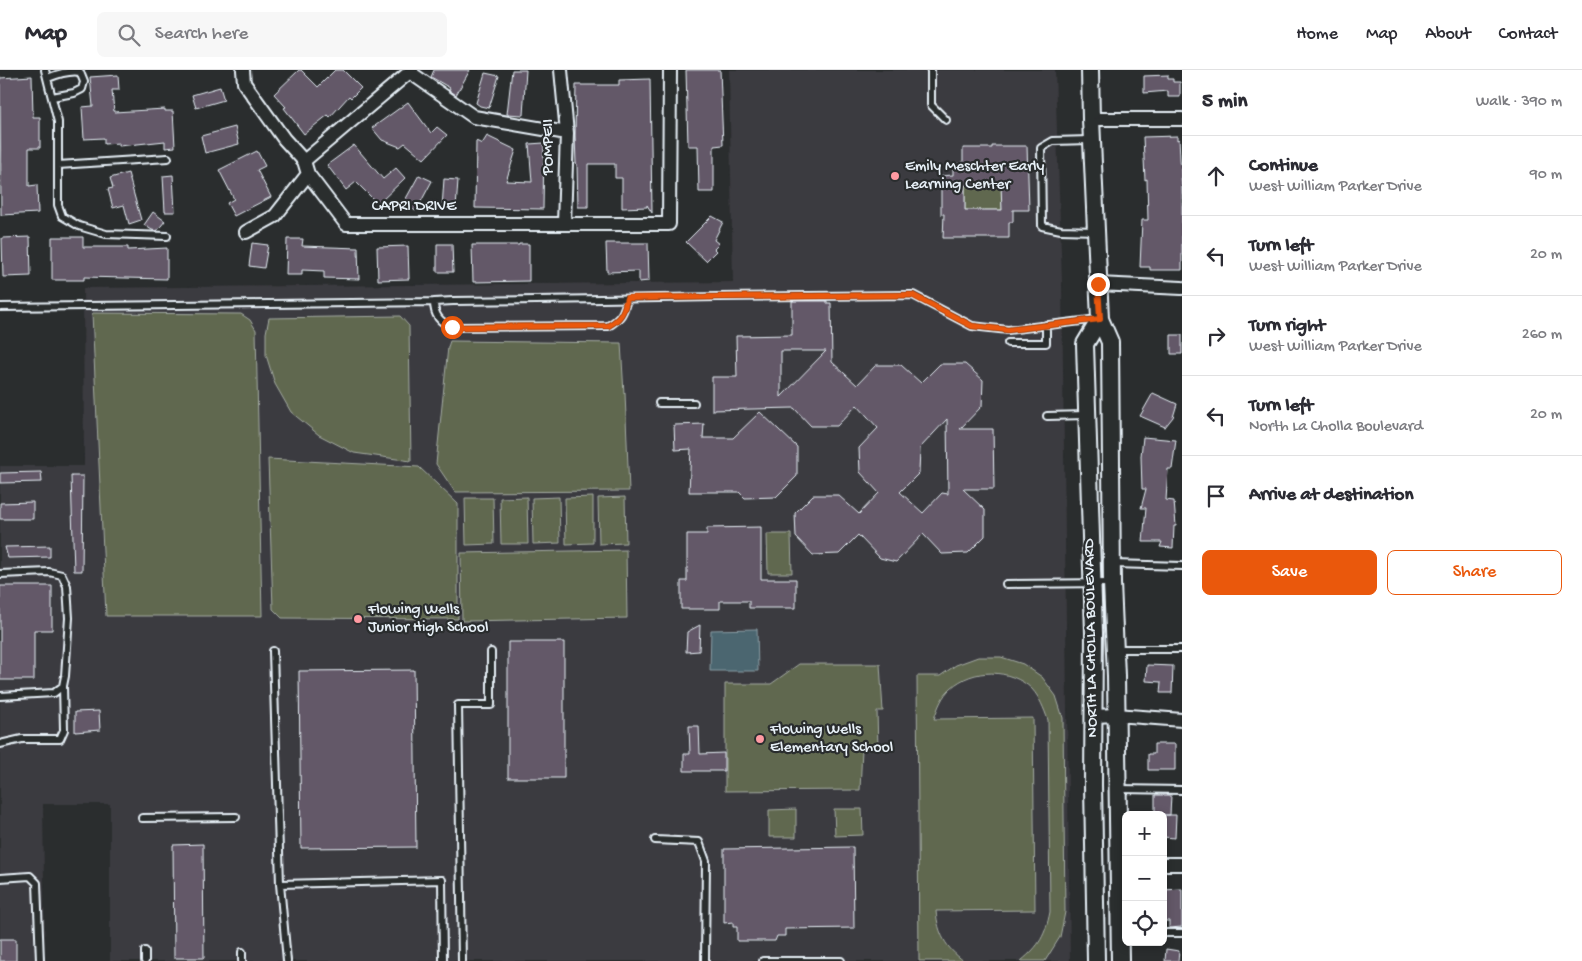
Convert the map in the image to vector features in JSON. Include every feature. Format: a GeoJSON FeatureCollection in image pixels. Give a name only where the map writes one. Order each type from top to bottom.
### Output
{"type":"FeatureCollection","features":[{"type":"Feature","properties":{"kind":"street","name":"CAPRI DRIVE"},"geometry":{"type":"LineString","coordinates":[[243,70],[244,83],[346,224],[669,224],[670,70]]}},
{"type":"Feature","properties":{"kind":"street","name":"POMPEII"},"geometry":{"type":"LineString","coordinates":[[561,70],[568,133],[564,224]]}},
{"type":"Feature","properties":{"kind":"street","name":"NORTH LA CHOLLA BOULEVARD"},"geometry":{"type":"LineString","coordinates":[[1090,70],[1100,319],[1110,342],[1112,583],[1117,789],[1122,863]]}},
{"type":"Feature","properties":{"kind":"street"},"geometry":{"type":"LineString","coordinates":[[246,232],[275,216],[306,168],[412,72],[474,117],[568,133]]}},
{"type":"Feature","properties":{"kind":"street"},"geometry":{"type":"LineString","coordinates":[[1091,119],[1182,119]]}},
{"type":"Feature","properties":{"kind":"street"},"geometry":{"type":"LineString","coordinates":[[1098,284],[1182,288]]}},
{"type":"Feature","properties":{"kind":"street","name":"NORTH LA CHOLLA BOULEVARD"},"geometry":{"type":"LineString","coordinates":[[1096,961],[1092,584],[1085,344],[1100,319]]}},
{"type":"Feature","properties":{"kind":"street"},"geometry":{"type":"LineString","coordinates":[[1094,716],[1182,720]]}},
{"type":"Feature","properties":{"kind":"street"},"geometry":{"type":"LineString","coordinates":[[1167,864],[1182,864]]}},
{"type":"Feature","properties":{"kind":"street","name":"NORTH LA CHOLLA BOULEVARD"},"geometry":{"type":"LineString","coordinates":[[1120,961],[1122,942]]}},
{"type":"Feature","properties":{"kind":"lane"},"geometry":{"type":"LineString","coordinates":[[45,70],[58,122],[58,205],[62,216],[79,226],[106,234],[167,236]]}},
{"type":"Feature","properties":{"kind":"lane"},"geometry":{"type":"LineString","coordinates":[[48,78],[63,72],[77,70],[80,72],[84,82],[82,89],[74,93],[52,97]]}},
{"type":"Feature","properties":{"kind":"lane"},"geometry":{"type":"LineString","coordinates":[[931,70],[931,105],[946,120]]}},
{"type":"Feature","properties":{"kind":"lane"},"geometry":{"type":"LineString","coordinates":[[1092,140],[1053,141],[1041,148],[1042,226],[1061,230],[1096,231]]}},
{"type":"Feature","properties":{"kind":"lane"},"geometry":{"type":"LineString","coordinates":[[58,165],[168,158]]}},
{"type":"Feature","properties":{"kind":"lane"},"geometry":{"type":"LineString","coordinates":[[0,307],[912,295],[972,326],[1008,330],[1100,319]]}},
{"type":"Feature","properties":{"kind":"lane"},"geometry":{"type":"LineString","coordinates":[[434,302],[434,312],[441,322],[452,327],[608,326],[618,321],[624,312],[627,298]]}},
{"type":"Feature","properties":{"kind":"lane"},"geometry":{"type":"LineString","coordinates":[[1008,343],[1046,343],[1046,325]]}},
{"type":"Feature","properties":{"kind":"lane"},"geometry":{"type":"LineString","coordinates":[[659,403],[694,403]]}},
{"type":"Feature","properties":{"kind":"lane"},"geometry":{"type":"LineString","coordinates":[[1047,416],[1088,416]]}},
{"type":"Feature","properties":{"kind":"lane"},"geometry":{"type":"LineString","coordinates":[[1112,564],[1182,566]]}},
{"type":"Feature","properties":{"kind":"lane"},"geometry":{"type":"LineString","coordinates":[[0,574],[49,572],[62,575],[67,586],[69,618],[63,686],[64,730],[60,739],[22,739],[0,744]]}},
{"type":"Feature","properties":{"kind":"lane"},"geometry":{"type":"LineString","coordinates":[[1006,584],[1112,583]]}},
{"type":"Feature","properties":{"kind":"lane"},"geometry":{"type":"LineString","coordinates":[[1115,649],[1182,649]]}},
{"type":"Feature","properties":{"kind":"lane"},"geometry":{"type":"LineString","coordinates":[[273,651],[280,884],[286,961]]}},
{"type":"Feature","properties":{"kind":"lane"},"geometry":{"type":"LineString","coordinates":[[462,961],[458,705],[491,704],[491,652]]}},
{"type":"Feature","properties":{"kind":"lane"},"geometry":{"type":"LineString","coordinates":[[0,696],[54,693],[63,686]]}},
{"type":"Feature","properties":{"kind":"lane"},"geometry":{"type":"LineString","coordinates":[[1117,789],[1182,790]]}},
{"type":"Feature","properties":{"kind":"lane"},"geometry":{"type":"LineString","coordinates":[[142,818],[236,817]]}},
{"type":"Feature","properties":{"kind":"lane"},"geometry":{"type":"LineString","coordinates":[[655,840],[699,842],[706,861],[705,961]]}},
{"type":"Feature","properties":{"kind":"lane"},"geometry":{"type":"LineString","coordinates":[[0,878],[30,876],[38,883],[40,961]]}},
{"type":"Feature","properties":{"kind":"lane"},"geometry":{"type":"LineString","coordinates":[[280,884],[442,880],[443,961]]}},
{"type":"Feature","properties":{"kind":"lane"},"geometry":{"type":"LineString","coordinates":[[1167,933],[1182,933]]}},
{"type":"Feature","properties":{"kind":"lane"},"geometry":{"type":"LineString","coordinates":[[145,951],[145,961]]}},
{"type":"Feature","properties":{"kind":"lane"},"geometry":{"type":"LineString","coordinates":[[242,952],[242,961]]}},
{"type":"Feature","properties":{"kind":"lane"},"geometry":{"type":"LineString","coordinates":[[763,961],[841,961]]}},
{"type":"Feature","properties":{"kind":"shaded area"},"geometry":{"type":"Polygon","coordinates":[[[729,70],[1055,70],[1062,282],[1070,961],[110,961],[110,804],[43,804],[45,961],[0,961],[0,466],[84,466],[83,288],[733,282],[729,70]]]}},
{"type":"Feature","properties":{"kind":"green space"},"geometry":{"type":"Polygon","coordinates":[[[965,175],[978,185],[992,185],[1001,176],[1002,210],[965,210],[965,175]]]}},
{"type":"Feature","properties":{"kind":"green space"},"geometry":{"type":"Polygon","coordinates":[[[92,313],[241,314],[250,320],[256,330],[262,616],[106,616],[92,313]]]}},
{"type":"Feature","properties":{"kind":"green space"},"geometry":{"type":"Polygon","coordinates":[[[400,316],[409,326],[411,461],[354,453],[319,435],[291,412],[275,384],[266,355],[266,333],[269,318],[400,316]]]}},
{"type":"Feature","properties":{"kind":"green space"},"geometry":{"type":"Polygon","coordinates":[[[450,341],[621,343],[629,491],[455,492],[436,464],[450,341]]]}},
{"type":"Feature","properties":{"kind":"green space"},"geometry":{"type":"Polygon","coordinates":[[[268,459],[419,467],[458,504],[458,619],[282,618],[273,609],[268,459]]]}},
{"type":"Feature","properties":{"kind":"green space"},"geometry":{"type":"Polygon","coordinates":[[[527,497],[528,544],[501,544],[500,498],[527,497]]]}},
{"type":"Feature","properties":{"kind":"green space"},"geometry":{"type":"Polygon","coordinates":[[[559,497],[560,543],[533,544],[532,498],[559,497]]]}},
{"type":"Feature","properties":{"kind":"green space"},"geometry":{"type":"Polygon","coordinates":[[[593,497],[593,543],[566,544],[565,498],[593,497]]]}},
{"type":"Feature","properties":{"kind":"green space"},"geometry":{"type":"Polygon","coordinates":[[[625,497],[626,543],[599,544],[598,498],[625,497]]]}},
{"type":"Feature","properties":{"kind":"green space"},"geometry":{"type":"Polygon","coordinates":[[[465,498],[493,498],[494,544],[466,545],[465,498]]]}},
{"type":"Feature","properties":{"kind":"green space"},"geometry":{"type":"Polygon","coordinates":[[[767,534],[791,534],[792,573],[768,573],[767,534]]]}},
{"type":"Feature","properties":{"kind":"green space"},"geometry":{"type":"Polygon","coordinates":[[[626,550],[627,618],[462,621],[461,553],[626,550]]]}},
{"type":"Feature","properties":{"kind":"green space"},"geometry":{"type":"Polygon","coordinates":[[[978,657],[1001,657],[1023,664],[1042,677],[1056,696],[1063,718],[1065,912],[1060,937],[1045,961],[1021,961],[1041,940],[1050,912],[1048,720],[1040,700],[1032,689],[1013,677],[991,673],[970,677],[960,681],[951,688],[943,698],[934,719],[1033,718],[1035,910],[936,911],[944,940],[952,951],[964,961],[919,961],[917,676],[940,676],[956,665],[978,657]]]}},
{"type":"Feature","properties":{"kind":"green space"},"geometry":{"type":"Polygon","coordinates":[[[799,664],[880,664],[883,711],[877,711],[878,749],[862,749],[860,790],[725,791],[725,684],[771,684],[799,664]]]}},
{"type":"Feature","properties":{"kind":"green space"},"geometry":{"type":"Polygon","coordinates":[[[796,809],[796,837],[769,837],[769,810],[796,809]]]}},
{"type":"Feature","properties":{"kind":"green space"},"geometry":{"type":"Polygon","coordinates":[[[834,809],[862,809],[863,835],[835,836],[834,809]]]}},
{"type":"Feature","properties":{"kind":"water"},"geometry":{"type":"Polygon","coordinates":[[[757,629],[758,671],[710,671],[711,630],[757,629]]]}},
{"type":"Feature","properties":{"kind":"building"},"geometry":{"type":"Polygon","coordinates":[[[299,70],[318,87],[335,70],[343,70],[361,88],[351,98],[349,96],[330,117],[328,115],[304,134],[284,108],[286,107],[274,94],[299,70]]]}},
{"type":"Feature","properties":{"kind":"building"},"geometry":{"type":"Polygon","coordinates":[[[434,70],[470,70],[456,95],[449,90],[450,88],[431,77],[434,70]]]}},
{"type":"Feature","properties":{"kind":"building"},"geometry":{"type":"Polygon","coordinates":[[[512,70],[526,70],[523,115],[507,114],[512,70]]]}},
{"type":"Feature","properties":{"kind":"building"},"geometry":{"type":"Polygon","coordinates":[[[686,70],[720,70],[723,145],[714,146],[714,192],[699,192],[698,146],[688,146],[686,70]]]}},
{"type":"Feature","properties":{"kind":"building"},"geometry":{"type":"Polygon","coordinates":[[[485,73],[499,76],[489,108],[476,103],[485,73]]]}},
{"type":"Feature","properties":{"kind":"building"},"geometry":{"type":"Polygon","coordinates":[[[118,75],[119,90],[112,90],[114,112],[165,109],[165,111],[173,111],[175,147],[165,148],[165,141],[119,146],[119,143],[104,144],[104,138],[84,139],[82,107],[93,106],[90,77],[118,75]]]}},
{"type":"Feature","properties":{"kind":"building"},"geometry":{"type":"Polygon","coordinates":[[[1168,75],[1168,79],[1173,79],[1173,82],[1180,82],[1180,97],[1168,97],[1168,91],[1144,93],[1144,76],[1168,75]]]}},
{"type":"Feature","properties":{"kind":"building"},"geometry":{"type":"Polygon","coordinates":[[[32,76],[33,117],[40,117],[40,148],[29,148],[29,186],[37,185],[38,213],[1,215],[0,78],[32,76]]]}},
{"type":"Feature","properties":{"kind":"building"},"geometry":{"type":"Polygon","coordinates":[[[650,79],[652,213],[647,205],[647,207],[622,208],[622,178],[615,178],[615,164],[588,164],[588,207],[578,207],[575,135],[576,85],[619,85],[619,80],[650,79]]]}},
{"type":"Feature","properties":{"kind":"building"},"geometry":{"type":"Polygon","coordinates":[[[220,87],[224,100],[196,108],[192,95],[220,87]]]}},
{"type":"Feature","properties":{"kind":"building"},"geometry":{"type":"Polygon","coordinates":[[[408,102],[431,133],[437,127],[447,135],[424,159],[405,143],[400,147],[382,140],[372,128],[408,102]]]}},
{"type":"Feature","properties":{"kind":"building"},"geometry":{"type":"Polygon","coordinates":[[[235,127],[239,144],[205,153],[201,136],[235,127]]]}},
{"type":"Feature","properties":{"kind":"building"},"geometry":{"type":"Polygon","coordinates":[[[487,136],[516,150],[506,181],[532,182],[529,144],[544,143],[543,209],[475,208],[476,141],[482,144],[487,136]]]}},
{"type":"Feature","properties":{"kind":"building"},"geometry":{"type":"Polygon","coordinates":[[[1177,136],[1177,140],[1179,139],[1182,192],[1182,270],[1150,270],[1150,267],[1140,267],[1142,220],[1148,220],[1143,137],[1177,136]]]}},
{"type":"Feature","properties":{"kind":"building"},"geometry":{"type":"Polygon","coordinates":[[[354,145],[383,179],[396,168],[405,178],[378,204],[356,182],[346,190],[327,165],[354,145]]]}},
{"type":"Feature","properties":{"kind":"building"},"geometry":{"type":"Polygon","coordinates":[[[992,146],[1027,146],[1029,210],[1013,210],[1013,222],[1009,222],[1009,238],[943,238],[944,214],[941,214],[941,176],[953,175],[953,164],[963,164],[963,148],[992,148],[992,146]],[[965,185],[965,210],[1002,210],[1001,185],[965,185]]]}},
{"type":"Feature","properties":{"kind":"building"},"geometry":{"type":"Polygon","coordinates":[[[257,151],[265,166],[257,170],[271,197],[234,216],[227,203],[234,199],[219,170],[257,151]]]}},
{"type":"Feature","properties":{"kind":"building"},"geometry":{"type":"Polygon","coordinates":[[[128,173],[141,220],[129,224],[124,205],[113,208],[108,189],[113,188],[110,178],[128,173]]]}},
{"type":"Feature","properties":{"kind":"building"},"geometry":{"type":"Polygon","coordinates":[[[173,175],[175,212],[165,212],[163,176],[173,175]]]}},
{"type":"Feature","properties":{"kind":"building"},"geometry":{"type":"Polygon","coordinates":[[[419,175],[432,181],[416,211],[403,204],[419,175]]]}},
{"type":"Feature","properties":{"kind":"building"},"geometry":{"type":"Polygon","coordinates":[[[444,179],[458,180],[456,209],[442,208],[444,179]]]}},
{"type":"Feature","properties":{"kind":"building"},"geometry":{"type":"Polygon","coordinates":[[[153,212],[165,221],[157,231],[144,225],[153,212]]]}},
{"type":"Feature","properties":{"kind":"building"},"geometry":{"type":"Polygon","coordinates":[[[712,216],[723,222],[714,240],[719,244],[714,249],[716,251],[706,261],[686,242],[712,216]]]}},
{"type":"Feature","properties":{"kind":"building"},"geometry":{"type":"Polygon","coordinates":[[[30,237],[31,276],[3,277],[2,238],[30,237]]]}},
{"type":"Feature","properties":{"kind":"building"},"geometry":{"type":"Polygon","coordinates":[[[52,237],[83,237],[83,247],[128,247],[128,250],[167,248],[167,279],[84,277],[84,280],[52,280],[52,237]]]}},
{"type":"Feature","properties":{"kind":"building"},"geometry":{"type":"Polygon","coordinates":[[[287,239],[303,239],[302,246],[358,248],[359,279],[324,278],[324,271],[302,270],[302,275],[286,275],[287,239]]]}},
{"type":"Feature","properties":{"kind":"building"},"geometry":{"type":"Polygon","coordinates":[[[252,243],[268,245],[264,268],[249,266],[252,243]]]}},
{"type":"Feature","properties":{"kind":"building"},"geometry":{"type":"Polygon","coordinates":[[[606,243],[648,243],[649,281],[639,282],[639,271],[607,272],[606,243]]]}},
{"type":"Feature","properties":{"kind":"building"},"geometry":{"type":"Polygon","coordinates":[[[437,244],[452,244],[453,272],[437,272],[437,244]]]}},
{"type":"Feature","properties":{"kind":"building"},"geometry":{"type":"Polygon","coordinates":[[[529,244],[529,281],[473,282],[472,245],[529,244]]]}},
{"type":"Feature","properties":{"kind":"building"},"geometry":{"type":"Polygon","coordinates":[[[408,246],[409,279],[378,280],[377,247],[408,246]]]}},
{"type":"Feature","properties":{"kind":"building"},"geometry":{"type":"Polygon","coordinates":[[[792,301],[827,301],[827,303],[831,303],[832,362],[857,385],[876,365],[901,365],[921,383],[940,364],[965,364],[983,380],[982,406],[960,429],[993,429],[994,489],[963,489],[985,510],[985,536],[968,553],[942,554],[923,534],[896,562],[880,558],[858,535],[839,554],[813,555],[796,537],[795,513],[813,495],[838,495],[859,514],[879,493],[860,472],[859,448],[878,428],[857,405],[837,426],[811,426],[794,408],[712,410],[712,377],[737,377],[736,336],[792,335],[792,301]],[[781,351],[781,397],[826,351],[781,351]],[[947,419],[920,448],[919,473],[900,492],[923,513],[942,493],[948,494],[947,419]]]}},
{"type":"Feature","properties":{"kind":"building"},"geometry":{"type":"Polygon","coordinates":[[[1171,335],[1182,335],[1182,354],[1171,354],[1171,335]]]}},
{"type":"Feature","properties":{"kind":"building"},"geometry":{"type":"Polygon","coordinates":[[[1153,393],[1177,404],[1173,417],[1165,427],[1140,416],[1153,393]]]}},
{"type":"Feature","properties":{"kind":"building"},"geometry":{"type":"Polygon","coordinates":[[[760,412],[797,447],[797,476],[776,497],[745,498],[739,492],[689,492],[691,449],[675,450],[674,425],[704,424],[703,438],[733,438],[760,412]]]}},
{"type":"Feature","properties":{"kind":"building"},"geometry":{"type":"Polygon","coordinates":[[[1143,437],[1176,440],[1172,469],[1168,469],[1166,500],[1174,501],[1176,526],[1174,526],[1173,548],[1160,547],[1162,542],[1143,542],[1146,508],[1141,508],[1146,489],[1142,489],[1141,456],[1143,437]]]}},
{"type":"Feature","properties":{"kind":"building"},"geometry":{"type":"Polygon","coordinates":[[[41,472],[42,482],[0,483],[0,473],[41,472]]]}},
{"type":"Feature","properties":{"kind":"building"},"geometry":{"type":"Polygon","coordinates":[[[71,476],[83,476],[82,571],[74,571],[71,476]]]}},
{"type":"Feature","properties":{"kind":"building"},"geometry":{"type":"Polygon","coordinates":[[[33,502],[33,519],[0,519],[0,503],[33,502]]]}},
{"type":"Feature","properties":{"kind":"building"},"geometry":{"type":"Polygon","coordinates":[[[761,527],[761,579],[796,579],[796,608],[749,608],[749,601],[720,601],[720,609],[681,609],[681,581],[687,581],[687,534],[707,534],[707,528],[761,527]]]}},
{"type":"Feature","properties":{"kind":"building"},"geometry":{"type":"Polygon","coordinates":[[[50,546],[50,557],[8,558],[5,547],[50,546]]]}},
{"type":"Feature","properties":{"kind":"building"},"geometry":{"type":"Polygon","coordinates":[[[0,586],[52,586],[52,630],[34,630],[34,680],[0,680],[0,586]]]}},
{"type":"Feature","properties":{"kind":"building"},"geometry":{"type":"Polygon","coordinates":[[[700,625],[699,651],[686,652],[687,632],[700,625]]]}},
{"type":"Feature","properties":{"kind":"building"},"geometry":{"type":"Polygon","coordinates":[[[508,642],[564,642],[564,778],[508,778],[508,642]]]}},
{"type":"Feature","properties":{"kind":"building"},"geometry":{"type":"Polygon","coordinates":[[[1147,665],[1173,666],[1172,693],[1160,693],[1161,682],[1146,681],[1147,665]]]}},
{"type":"Feature","properties":{"kind":"building"},"geometry":{"type":"Polygon","coordinates":[[[414,670],[416,847],[301,848],[299,671],[414,670]]]}},
{"type":"Feature","properties":{"kind":"building"},"geometry":{"type":"Polygon","coordinates":[[[99,711],[100,730],[75,732],[75,712],[99,711]]]}},
{"type":"Feature","properties":{"kind":"building"},"geometry":{"type":"Polygon","coordinates":[[[689,726],[699,726],[700,754],[724,753],[724,771],[684,771],[684,754],[690,754],[689,726]]]}},
{"type":"Feature","properties":{"kind":"building"},"geometry":{"type":"Polygon","coordinates":[[[1154,744],[1175,744],[1175,770],[1148,770],[1148,754],[1154,754],[1154,744]]]}},
{"type":"Feature","properties":{"kind":"building"},"geometry":{"type":"Polygon","coordinates":[[[1155,795],[1171,795],[1170,815],[1167,815],[1167,811],[1155,811],[1155,795]]]}},
{"type":"Feature","properties":{"kind":"building"},"geometry":{"type":"Polygon","coordinates":[[[1167,815],[1176,815],[1175,838],[1167,837],[1167,815]]]}},
{"type":"Feature","properties":{"kind":"building"},"geometry":{"type":"Polygon","coordinates":[[[203,844],[204,958],[174,958],[173,845],[203,844]]]}},
{"type":"Feature","properties":{"kind":"building"},"geometry":{"type":"Polygon","coordinates":[[[853,847],[854,928],[785,929],[785,936],[777,936],[775,941],[737,941],[737,927],[733,927],[733,922],[724,923],[724,849],[853,847]]]}},
{"type":"Feature","properties":{"kind":"building"},"geometry":{"type":"Polygon","coordinates":[[[1182,889],[1182,927],[1169,928],[1169,921],[1167,921],[1167,890],[1182,889]]]}},
{"type":"Feature","properties":{"kind":"building"},"geometry":{"type":"Polygon","coordinates":[[[0,939],[16,939],[16,961],[0,961],[0,939]]]}},
{"type":"Feature","properties":{"kind":"building"},"geometry":{"type":"Polygon","coordinates":[[[1166,949],[1179,951],[1178,961],[1165,961],[1166,949]]]}},
{"type":"Feature","properties":{"kind":"place","name":"Emily Meschter Early Learning Center"},"geometry":{"type":"Point","coordinates":[895,176]}},
{"type":"Feature","properties":{"kind":"place","name":"Flowing Wells Junior High School"},"geometry":{"type":"Point","coordinates":[358,619]}},
{"type":"Feature","properties":{"kind":"place","name":"Flowing Wells Elementary School"},"geometry":{"type":"Point","coordinates":[760,739]}},
{"type":"Feature","properties":{"kind":"route"},"geometry":{"type":"LineString","coordinates":[[452,327],[608,326],[618,321],[624,312],[627,298],[912,295],[972,326],[1008,330],[1100,319],[1098,284]]}}]}
